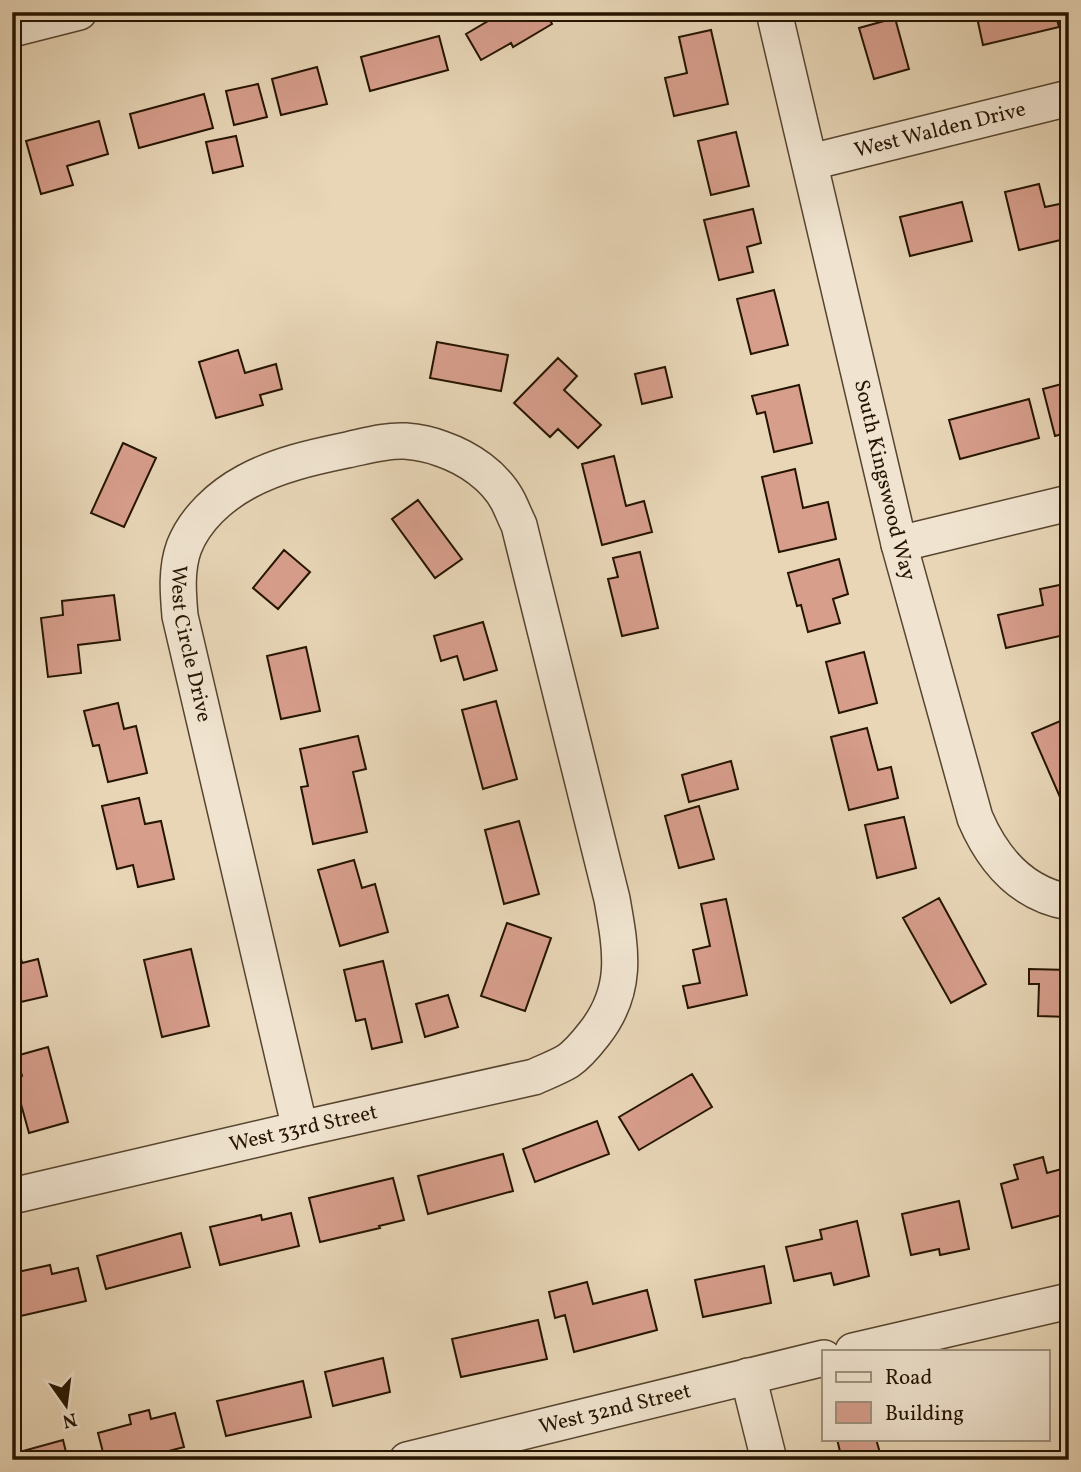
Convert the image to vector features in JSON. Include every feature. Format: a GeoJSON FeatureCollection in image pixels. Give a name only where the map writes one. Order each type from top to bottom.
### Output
{"type":"FeatureCollection","features":[{"type":"Feature","properties":{"kind":"street"},"geometry":{"type":"LineString","coordinates":[[12,29],[79,12]]}},
{"type":"Feature","properties":{"kind":"street","name":"South Kingswood Way"},"geometry":{"type":"LineString","coordinates":[[774,12],[899,544],[975,818],[983,837],[1007,871],[1042,895],[1069,902]]}},
{"type":"Feature","properties":{"kind":"street","name":"West Walden Drive"},"geometry":{"type":"LineString","coordinates":[[811,162],[1069,98]]}},
{"type":"Feature","properties":{"kind":"street","name":"West Circle Drive"},"geometry":{"type":"LineString","coordinates":[[300,1129],[179,604],[178,580],[184,547],[196,525],[206,511],[220,499],[267,471],[371,444],[405,441],[442,448],[465,460],[486,473],[507,498],[519,525],[612,899],[619,939],[620,978],[613,1002],[600,1027],[586,1044]]}},
{"type":"Feature","properties":{"kind":"street"},"geometry":{"type":"LineString","coordinates":[[899,544],[1069,503]]}},
{"type":"Feature","properties":{"kind":"street","name":"West 33rd Street"},"geometry":{"type":"LineString","coordinates":[[12,1196],[534,1077],[569,1060],[586,1044]]}},
{"type":"Feature","properties":{"kind":"street"},"geometry":{"type":"LineString","coordinates":[[857,1350],[1069,1301]]}},
{"type":"Feature","properties":{"kind":"street","name":"West 32nd Street"},"geometry":{"type":"LineString","coordinates":[[413,1459],[822,1358]]}},
{"type":"Feature","properties":{"kind":"street"},"geometry":{"type":"LineString","coordinates":[[748,1376],[769,1460]]}},
{"type":"Feature","properties":{"kind":"building"},"geometry":{"type":"Polygon","coordinates":[[[499,12],[545,12],[552,24],[513,47],[511,43],[481,60],[466,34],[499,12]]]}},
{"type":"Feature","properties":{"kind":"building"},"geometry":{"type":"Polygon","coordinates":[[[1055,12],[1059,27],[983,45],[976,13],[1055,12]]]}},
{"type":"Feature","properties":{"kind":"building"},"geometry":{"type":"Polygon","coordinates":[[[895,18],[909,69],[874,79],[859,28],[895,18]]]}},
{"type":"Feature","properties":{"kind":"building"},"geometry":{"type":"Polygon","coordinates":[[[711,30],[728,104],[674,116],[665,78],[687,73],[679,37],[711,30]]]}},
{"type":"Feature","properties":{"kind":"building"},"geometry":{"type":"Polygon","coordinates":[[[439,36],[448,70],[370,91],[361,57],[439,36]]]}},
{"type":"Feature","properties":{"kind":"building"},"geometry":{"type":"Polygon","coordinates":[[[317,67],[327,104],[281,115],[272,79],[317,67]]]}},
{"type":"Feature","properties":{"kind":"building"},"geometry":{"type":"Polygon","coordinates":[[[258,84],[267,117],[234,125],[226,91],[258,84]]]}},
{"type":"Feature","properties":{"kind":"building"},"geometry":{"type":"Polygon","coordinates":[[[204,94],[213,128],[139,148],[130,114],[204,94]]]}},
{"type":"Feature","properties":{"kind":"building"},"geometry":{"type":"Polygon","coordinates":[[[99,121],[108,154],[67,166],[73,185],[41,194],[26,141],[99,121]]]}},
{"type":"Feature","properties":{"kind":"building"},"geometry":{"type":"Polygon","coordinates":[[[736,132],[749,186],[711,195],[698,141],[736,132]]]}},
{"type":"Feature","properties":{"kind":"building"},"geometry":{"type":"Polygon","coordinates":[[[236,136],[243,166],[213,173],[206,142],[236,136]]]}},
{"type":"Feature","properties":{"kind":"building"},"geometry":{"type":"Polygon","coordinates":[[[1039,184],[1045,207],[1069,202],[1069,238],[1019,250],[1005,192],[1039,184]]]}},
{"type":"Feature","properties":{"kind":"building"},"geometry":{"type":"Polygon","coordinates":[[[962,202],[972,241],[910,256],[900,217],[962,202]]]}},
{"type":"Feature","properties":{"kind":"building"},"geometry":{"type":"Polygon","coordinates":[[[753,209],[761,243],[747,247],[753,272],[719,280],[704,220],[753,209]]]}},
{"type":"Feature","properties":{"kind":"building"},"geometry":{"type":"Polygon","coordinates":[[[774,290],[788,345],[751,354],[737,299],[774,290]]]}},
{"type":"Feature","properties":{"kind":"building"},"geometry":{"type":"Polygon","coordinates":[[[437,342],[508,355],[501,391],[430,378],[437,342]]]}},
{"type":"Feature","properties":{"kind":"building"},"geometry":{"type":"Polygon","coordinates":[[[238,350],[245,373],[276,364],[282,389],[260,395],[263,405],[216,418],[199,362],[238,350]]]}},
{"type":"Feature","properties":{"kind":"building"},"geometry":{"type":"Polygon","coordinates":[[[558,358],[577,376],[564,390],[601,425],[578,448],[558,429],[550,437],[514,403],[558,358]]]}},
{"type":"Feature","properties":{"kind":"building"},"geometry":{"type":"Polygon","coordinates":[[[665,367],[672,397],[642,404],[635,374],[665,367]]]}},
{"type":"Feature","properties":{"kind":"building"},"geometry":{"type":"Polygon","coordinates":[[[1069,382],[1069,432],[1055,436],[1043,389],[1069,382]]]}},
{"type":"Feature","properties":{"kind":"building"},"geometry":{"type":"Polygon","coordinates":[[[799,385],[812,443],[774,452],[765,412],[757,414],[752,396],[799,385]]]}},
{"type":"Feature","properties":{"kind":"building"},"geometry":{"type":"Polygon","coordinates":[[[1029,399],[1039,438],[960,459],[949,420],[1029,399]]]}},
{"type":"Feature","properties":{"kind":"building"},"geometry":{"type":"Polygon","coordinates":[[[123,443],[156,458],[124,527],[91,513],[123,443]]]}},
{"type":"Feature","properties":{"kind":"building"},"geometry":{"type":"Polygon","coordinates":[[[614,456],[626,506],[644,501],[652,532],[602,545],[582,464],[614,456]]]}},
{"type":"Feature","properties":{"kind":"building"},"geometry":{"type":"Polygon","coordinates":[[[795,469],[803,508],[828,502],[836,539],[779,552],[762,477],[795,469]]]}},
{"type":"Feature","properties":{"kind":"building"},"geometry":{"type":"Polygon","coordinates":[[[418,500],[462,559],[435,578],[392,519],[418,500]]]}},
{"type":"Feature","properties":{"kind":"building"},"geometry":{"type":"Polygon","coordinates":[[[284,550],[310,572],[278,609],[253,588],[284,550]]]}},
{"type":"Feature","properties":{"kind":"building"},"geometry":{"type":"Polygon","coordinates":[[[640,552],[658,628],[622,636],[608,579],[618,577],[613,558],[640,552]]]}},
{"type":"Feature","properties":{"kind":"building"},"geometry":{"type":"Polygon","coordinates":[[[839,559],[848,594],[833,599],[840,623],[808,632],[788,573],[839,559]]]}},
{"type":"Feature","properties":{"kind":"building"},"geometry":{"type":"Polygon","coordinates":[[[1069,583],[1069,634],[1006,648],[998,615],[1043,605],[1040,589],[1069,583]]]}},
{"type":"Feature","properties":{"kind":"building"},"geometry":{"type":"Polygon","coordinates":[[[114,595],[120,640],[78,645],[81,673],[48,677],[41,618],[63,615],[62,601],[114,595]]]}},
{"type":"Feature","properties":{"kind":"building"},"geometry":{"type":"Polygon","coordinates":[[[483,622],[497,670],[464,680],[457,656],[441,661],[434,636],[483,622]]]}},
{"type":"Feature","properties":{"kind":"building"},"geometry":{"type":"Polygon","coordinates":[[[306,647],[320,711],[281,719],[267,656],[306,647]]]}},
{"type":"Feature","properties":{"kind":"building"},"geometry":{"type":"Polygon","coordinates":[[[864,652],[877,703],[839,713],[826,662],[864,652]]]}},
{"type":"Feature","properties":{"kind":"building"},"geometry":{"type":"Polygon","coordinates":[[[496,701],[517,779],[483,789],[462,710],[496,701]]]}},
{"type":"Feature","properties":{"kind":"building"},"geometry":{"type":"Polygon","coordinates":[[[118,703],[124,729],[136,726],[147,773],[108,782],[99,745],[93,746],[84,711],[118,703]]]}},
{"type":"Feature","properties":{"kind":"building"},"geometry":{"type":"Polygon","coordinates":[[[1065,719],[1069,728],[1069,802],[1063,804],[1032,733],[1065,719]]]}},
{"type":"Feature","properties":{"kind":"building"},"geometry":{"type":"Polygon","coordinates":[[[867,728],[878,770],[891,767],[898,798],[849,810],[831,737],[867,728]]]}},
{"type":"Feature","properties":{"kind":"building"},"geometry":{"type":"Polygon","coordinates":[[[358,736],[366,769],[353,772],[367,832],[313,844],[301,787],[308,786],[300,749],[358,736]]]}},
{"type":"Feature","properties":{"kind":"building"},"geometry":{"type":"Polygon","coordinates":[[[731,761],[738,789],[689,802],[682,775],[731,761]]]}},
{"type":"Feature","properties":{"kind":"building"},"geometry":{"type":"Polygon","coordinates":[[[139,798],[145,824],[161,821],[174,879],[138,887],[133,865],[117,869],[102,806],[139,798]]]}},
{"type":"Feature","properties":{"kind":"building"},"geometry":{"type":"Polygon","coordinates":[[[699,806],[714,859],[679,868],[665,816],[699,806]]]}},
{"type":"Feature","properties":{"kind":"building"},"geometry":{"type":"Polygon","coordinates":[[[904,817],[916,868],[877,878],[865,825],[904,817]]]}},
{"type":"Feature","properties":{"kind":"building"},"geometry":{"type":"Polygon","coordinates":[[[519,821],[539,894],[504,904],[485,830],[519,821]]]}},
{"type":"Feature","properties":{"kind":"building"},"geometry":{"type":"Polygon","coordinates":[[[354,860],[362,888],[375,884],[388,932],[340,946],[318,870],[354,860]]]}},
{"type":"Feature","properties":{"kind":"building"},"geometry":{"type":"Polygon","coordinates":[[[939,898],[986,984],[951,1003],[903,918],[939,898]]]}},
{"type":"Feature","properties":{"kind":"building"},"geometry":{"type":"Polygon","coordinates":[[[726,899],[747,995],[688,1008],[683,986],[700,983],[693,950],[710,946],[701,904],[726,899]]]}},
{"type":"Feature","properties":{"kind":"building"},"geometry":{"type":"Polygon","coordinates":[[[12,922],[22,963],[38,959],[47,996],[12,1004],[12,922]]]}},
{"type":"Feature","properties":{"kind":"building"},"geometry":{"type":"Polygon","coordinates":[[[507,923],[551,938],[525,1011],[481,996],[507,923]]]}},
{"type":"Feature","properties":{"kind":"building"},"geometry":{"type":"Polygon","coordinates":[[[191,949],[209,1026],[162,1037],[144,960],[191,949]]]}},
{"type":"Feature","properties":{"kind":"building"},"geometry":{"type":"Polygon","coordinates":[[[383,961],[402,1042],[372,1049],[365,1019],[356,1021],[344,970],[383,961]]]}},
{"type":"Feature","properties":{"kind":"building"},"geometry":{"type":"Polygon","coordinates":[[[1029,969],[1069,970],[1069,1017],[1038,1016],[1039,984],[1029,984],[1029,969]]]}},
{"type":"Feature","properties":{"kind":"building"},"geometry":{"type":"Polygon","coordinates":[[[448,995],[458,1027],[425,1037],[416,1004],[448,995]]]}},
{"type":"Feature","properties":{"kind":"building"},"geometry":{"type":"Polygon","coordinates":[[[48,1047],[68,1122],[29,1133],[14,1079],[22,1076],[16,1056],[48,1047]]]}},
{"type":"Feature","properties":{"kind":"building"},"geometry":{"type":"Polygon","coordinates":[[[692,1074],[712,1107],[639,1150],[619,1117],[692,1074]]]}},
{"type":"Feature","properties":{"kind":"building"},"geometry":{"type":"Polygon","coordinates":[[[597,1121],[609,1154],[535,1182],[523,1149],[597,1121]]]}},
{"type":"Feature","properties":{"kind":"building"},"geometry":{"type":"Polygon","coordinates":[[[503,1154],[513,1191],[428,1214],[418,1176],[503,1154]]]}},
{"type":"Feature","properties":{"kind":"building"},"geometry":{"type":"Polygon","coordinates":[[[1043,1157],[1047,1173],[1069,1167],[1069,1226],[1065,1227],[1062,1215],[1012,1228],[1001,1184],[1018,1179],[1014,1165],[1043,1157]]]}},
{"type":"Feature","properties":{"kind":"building"},"geometry":{"type":"Polygon","coordinates":[[[393,1178],[404,1220],[320,1242],[309,1198],[393,1178]]]}},
{"type":"Feature","properties":{"kind":"building"},"geometry":{"type":"Polygon","coordinates":[[[959,1201],[969,1249],[940,1255],[939,1249],[911,1255],[902,1214],[959,1201]]]}},
{"type":"Feature","properties":{"kind":"building"},"geometry":{"type":"Polygon","coordinates":[[[291,1213],[299,1246],[220,1265],[210,1227],[261,1215],[262,1220],[291,1213]]]}},
{"type":"Feature","properties":{"kind":"building"},"geometry":{"type":"Polygon","coordinates":[[[857,1221],[869,1276],[834,1285],[831,1273],[794,1281],[786,1247],[822,1239],[820,1230],[857,1221]]]}},
{"type":"Feature","properties":{"kind":"building"},"geometry":{"type":"Polygon","coordinates":[[[181,1233],[190,1267],[106,1289],[97,1256],[181,1233]]]}},
{"type":"Feature","properties":{"kind":"building"},"geometry":{"type":"Polygon","coordinates":[[[50,1265],[52,1274],[78,1268],[86,1301],[12,1318],[12,1280],[15,1280],[13,1273],[50,1265]]]}},
{"type":"Feature","properties":{"kind":"building"},"geometry":{"type":"Polygon","coordinates":[[[764,1266],[771,1303],[703,1317],[695,1280],[764,1266]]]}},
{"type":"Feature","properties":{"kind":"building"},"geometry":{"type":"Polygon","coordinates":[[[587,1282],[593,1304],[647,1290],[657,1330],[574,1352],[565,1315],[555,1318],[549,1292],[587,1282]]]}},
{"type":"Feature","properties":{"kind":"building"},"geometry":{"type":"Polygon","coordinates":[[[538,1320],[547,1359],[461,1377],[452,1339],[538,1320]]]}},
{"type":"Feature","properties":{"kind":"building"},"geometry":{"type":"Polygon","coordinates":[[[383,1358],[390,1392],[333,1406],[325,1372],[383,1358]]]}},
{"type":"Feature","properties":{"kind":"building"},"geometry":{"type":"Polygon","coordinates":[[[303,1381],[311,1417],[226,1436],[217,1401],[303,1381]]]}},
{"type":"Feature","properties":{"kind":"building"},"geometry":{"type":"Polygon","coordinates":[[[149,1410],[151,1419],[175,1413],[184,1447],[135,1460],[105,1460],[98,1433],[131,1424],[129,1415],[149,1410]]]}},
{"type":"Feature","properties":{"kind":"building"},"geometry":{"type":"Polygon","coordinates":[[[63,1440],[68,1460],[12,1460],[12,1454],[63,1440]]]}},
{"type":"Feature","properties":{"kind":"building"},"geometry":{"type":"Polygon","coordinates":[[[837,1440],[876,1440],[882,1460],[842,1460],[837,1440]]]}}]}
